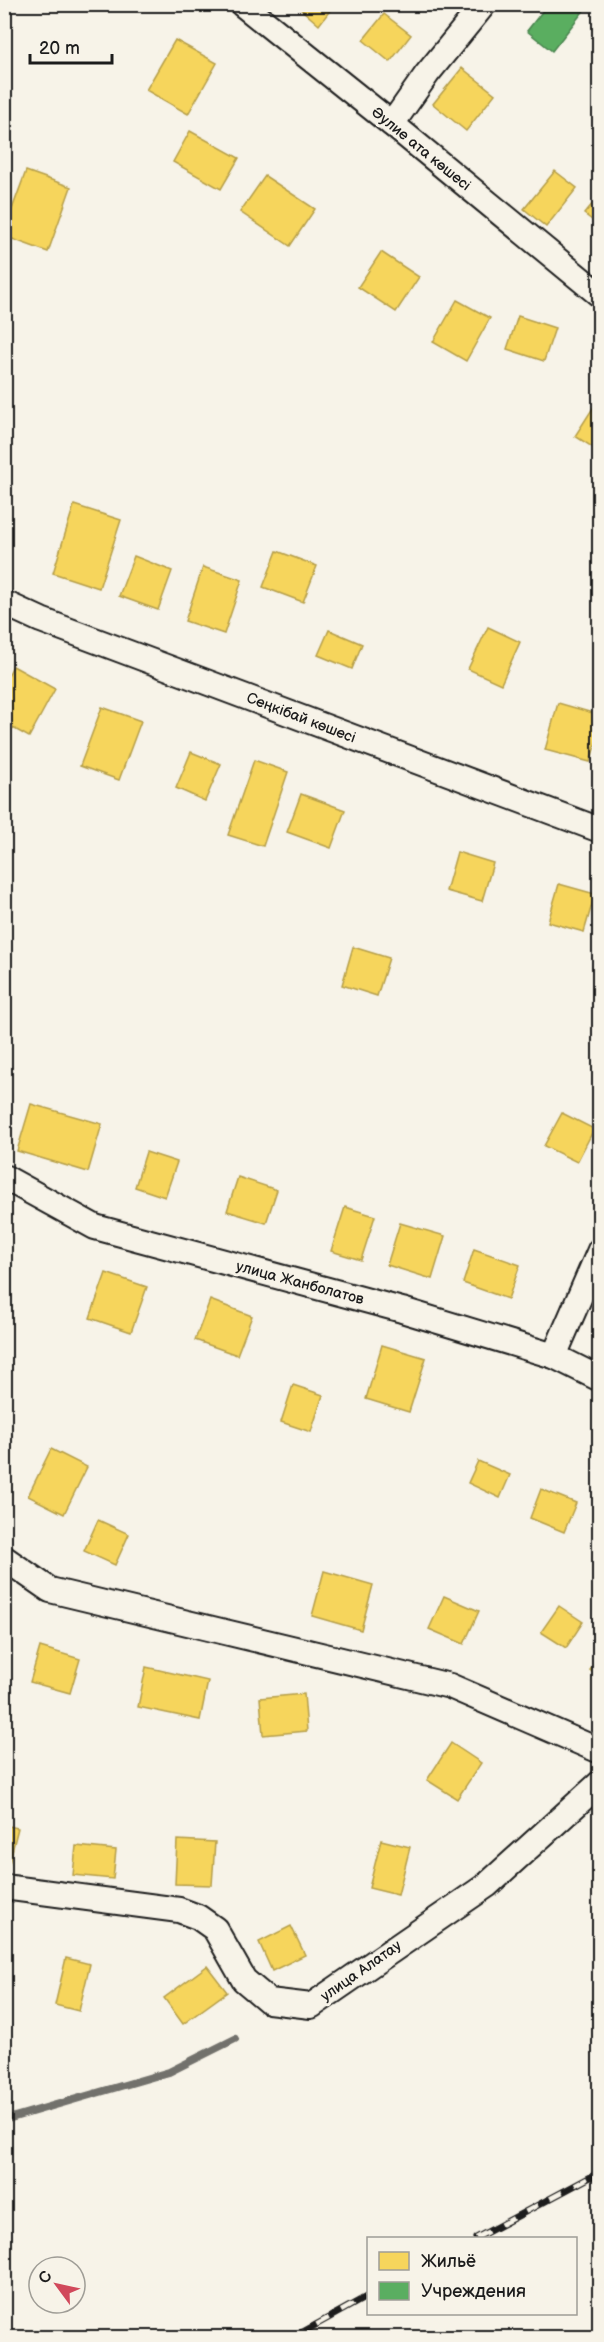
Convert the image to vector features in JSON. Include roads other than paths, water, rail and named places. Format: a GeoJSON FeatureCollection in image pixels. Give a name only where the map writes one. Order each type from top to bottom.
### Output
{"type":"FeatureCollection","features":[{"type":"Feature","properties":{"kind":"street","name":"Әулие ата көшесі"},"geometry":{"type":"LineString","coordinates":[[242,4],[600,295]]}},
{"type":"Feature","properties":{"kind":"street"},"geometry":{"type":"LineString","coordinates":[[392,124],[426,74],[484,4]]}},
{"type":"Feature","properties":{"kind":"street","name":"Сеңкібай көшесі"},"geometry":{"type":"LineString","coordinates":[[4,603],[41,620],[600,830]]}},
{"type":"Feature","properties":{"kind":"street","name":"улица Жанболатов"},"geometry":{"type":"LineString","coordinates":[[4,1177],[95,1227],[402,1310],[554,1356],[600,1379]]}},
{"type":"Feature","properties":{"kind":"street"},"geometry":{"type":"LineString","coordinates":[[554,1356],[600,1250]]}},
{"type":"Feature","properties":{"kind":"street"},"geometry":{"type":"LineString","coordinates":[[4,1558],[50,1590],[450,1686],[600,1751]]}},
{"type":"Feature","properties":{"kind":"street","name":"улица Алатау"},"geometry":{"type":"LineString","coordinates":[[4,1887],[179,1910],[198,1917],[215,1929],[244,1980],[269,2001],[311,2006],[487,1885],[600,1783]]}},
{"type":"Feature","properties":{"kind":"waterway"},"geometry":{"type":"LineString","coordinates":[[4,2120],[169,2072],[235,2039]]}},
{"type":"Feature","properties":{"kind":"railway"},"geometry":{"type":"LineString","coordinates":[[478,2237],[600,2172]]}},
{"type":"Feature","properties":{"kind":"railway"},"geometry":{"type":"LineString","coordinates":[[292,2338],[367,2297]]}}]}
